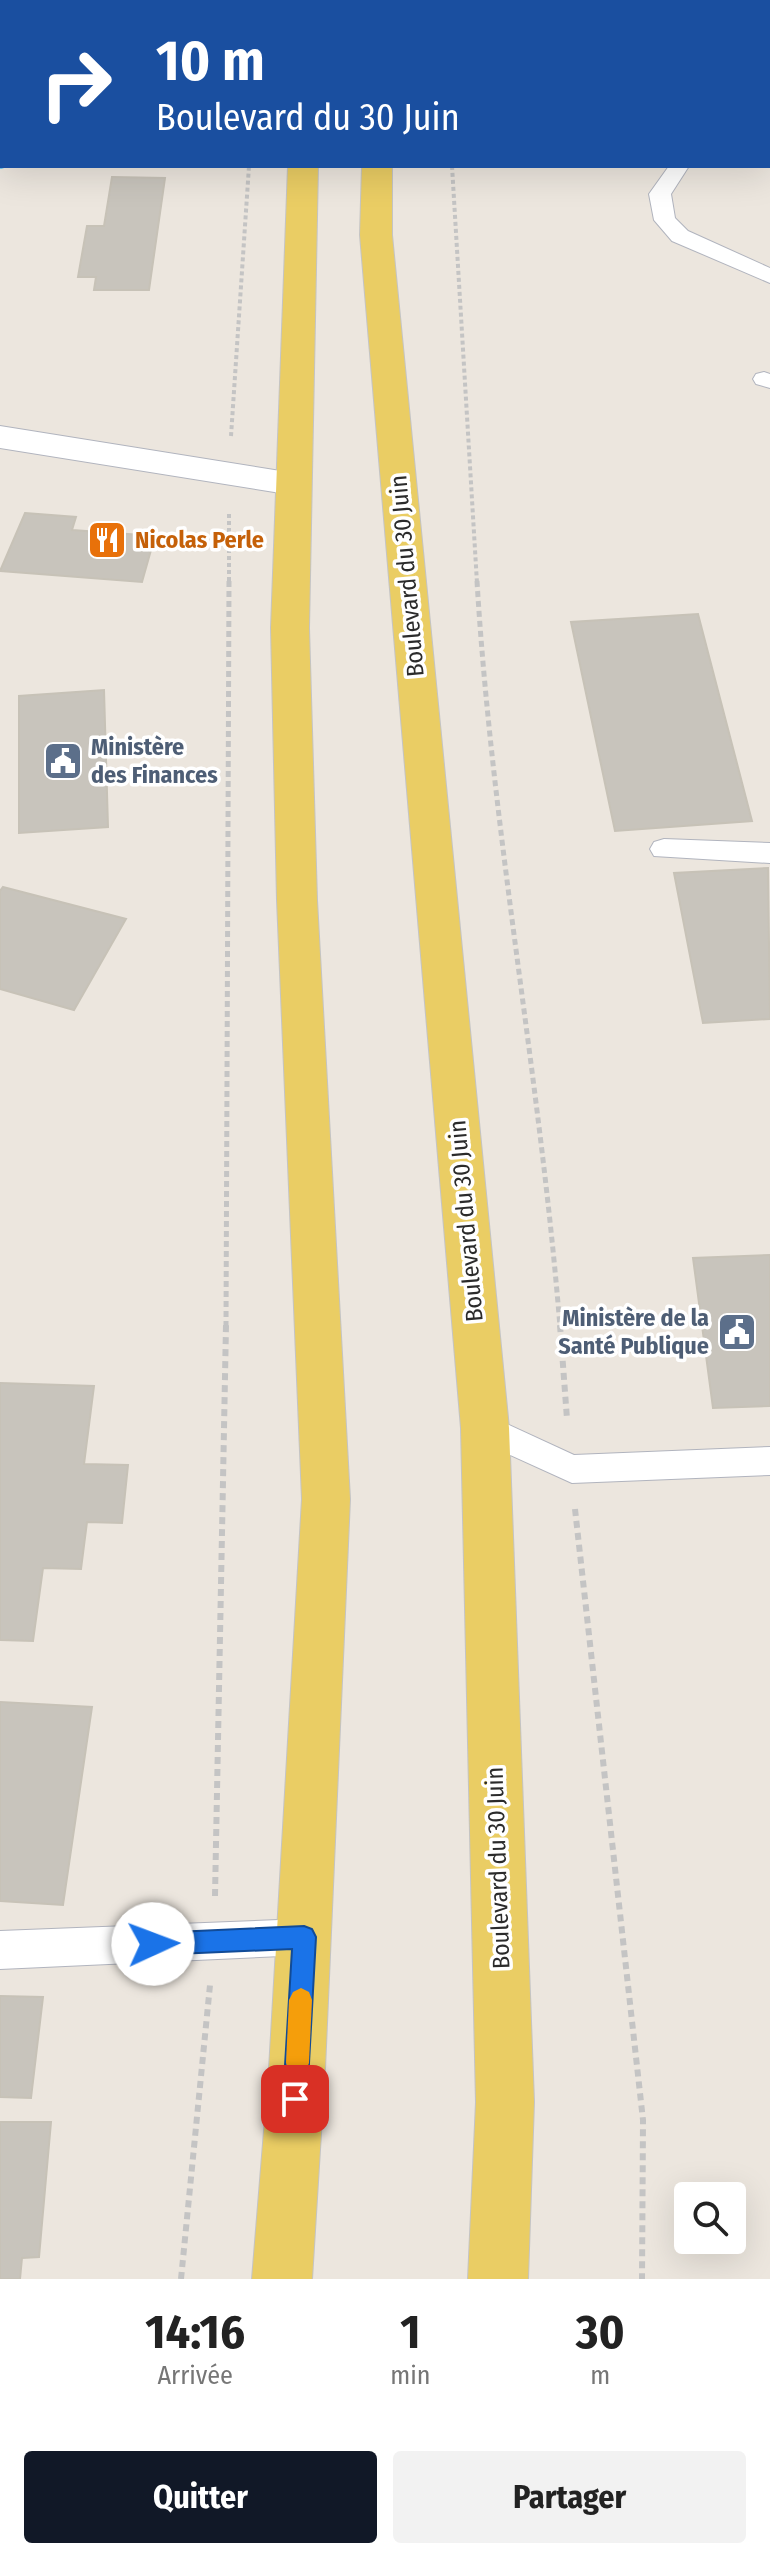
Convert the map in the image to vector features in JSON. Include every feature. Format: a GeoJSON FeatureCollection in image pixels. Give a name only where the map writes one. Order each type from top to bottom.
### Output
{"type":"FeatureCollection","features":[{"type":"Feature","properties":{"kind":"main road"},"geometry":{"type":"LineString","coordinates":[[282,2279],[304,1937],[326,1499],[297,900],[290,628],[303,168]]}},
{"type":"Feature","properties":{"kind":"main road","name":"Boulevard du 30 Juin"},"geometry":{"type":"LineString","coordinates":[[377,168],[376,235],[485,1428],[505,2102],[498,2279]]}},
{"type":"Feature","properties":{"kind":"street"},"geometry":{"type":"LineString","coordinates":[[0,437],[293,484]]}},
{"type":"Feature","properties":{"kind":"lane"},"geometry":{"type":"LineString","coordinates":[[678,168],[660,194],[665,220],[680,236],[770,276]]}},
{"type":"Feature","properties":{"kind":"lane"},"geometry":{"type":"LineString","coordinates":[[664,849],[770,853]]}},
{"type":"Feature","properties":{"kind":"lane"},"geometry":{"type":"LineString","coordinates":[[485,1428],[572,1469],[770,1461]]}},
{"type":"Feature","properties":{"kind":"lane"},"geometry":{"type":"LineString","coordinates":[[0,1950],[304,1937]]}},
{"type":"Feature","properties":{"kind":"path"},"geometry":{"type":"LineString","coordinates":[[181,2279],[214,1941],[229,1180],[229,474],[249,168]]}},
{"type":"Feature","properties":{"kind":"path"},"geometry":{"type":"LineString","coordinates":[[452,168],[483,682],[551,1215],[572,1469],[643,2120],[642,2279]]}},
{"type":"Feature","properties":{"kind":"building"},"geometry":{"type":"Polygon","coordinates":[[[112,177],[165,178],[149,290],[94,290],[96,277],[78,277],[87,226],[104,226],[112,177]]]}},
{"type":"Feature","properties":{"kind":"building"},"geometry":{"type":"Polygon","coordinates":[[[25,513],[76,517],[72,530],[155,536],[142,582],[0,571],[25,513]]]}},
{"type":"Feature","properties":{"kind":"building"},"geometry":{"type":"Polygon","coordinates":[[[698,614],[752,821],[615,831],[571,622],[698,614]]]}},
{"type":"Feature","properties":{"kind":"building","name":"Ministère des Finances"},"geometry":{"type":"Polygon","coordinates":[[[104,690],[108,827],[19,833],[19,696],[104,690]]]}},
{"type":"Feature","properties":{"kind":"building"},"geometry":{"type":"Polygon","coordinates":[[[768,868],[770,1019],[703,1023],[674,873],[768,868]]]}},
{"type":"Feature","properties":{"kind":"building"},"geometry":{"type":"Polygon","coordinates":[[[3,887],[126,919],[74,1010],[0,989],[0,891],[3,887]]]}},
{"type":"Feature","properties":{"kind":"building","name":"Ministère de la Santé Publique"},"geometry":{"type":"Polygon","coordinates":[[[770,1255],[770,1406],[713,1408],[693,1258],[770,1255]]]}},
{"type":"Feature","properties":{"kind":"building"},"geometry":{"type":"Polygon","coordinates":[[[0,1383],[94,1386],[84,1464],[128,1465],[122,1523],[87,1522],[81,1569],[43,1568],[33,1641],[0,1640],[0,1383]]]}},
{"type":"Feature","properties":{"kind":"building"},"geometry":{"type":"Polygon","coordinates":[[[0,1702],[92,1707],[63,1905],[0,1901],[0,1702]]]}},
{"type":"Feature","properties":{"kind":"building"},"geometry":{"type":"Polygon","coordinates":[[[0,1996],[43,1997],[31,2098],[0,2097],[0,1996]]]}},
{"type":"Feature","properties":{"kind":"building"},"geometry":{"type":"Polygon","coordinates":[[[0,2122],[51,2122],[39,2257],[22,2258],[20,2279],[0,2279],[0,2122]]]}},
{"type":"Feature","properties":{"kind":"slow traffic"},"geometry":{"type":"LineString","coordinates":[[298,2063],[301,2000]]}},
{"type":"Feature","properties":{"kind":"place","name":"Nicolas Perle"},"geometry":{"type":"Point","coordinates":[107,540]}},
{"type":"Feature","properties":{"kind":"place","name":"Ministère des Finances"},"geometry":{"type":"Point","coordinates":[63,761]}},
{"type":"Feature","properties":{"kind":"place","name":"Ministère de la Santé Publique"},"geometry":{"type":"Point","coordinates":[737,1332]}},
{"type":"Feature","properties":{"kind":"route"},"geometry":{"type":"LineString","coordinates":[[153,1944],[304,1937],[295,2099]]}}]}
